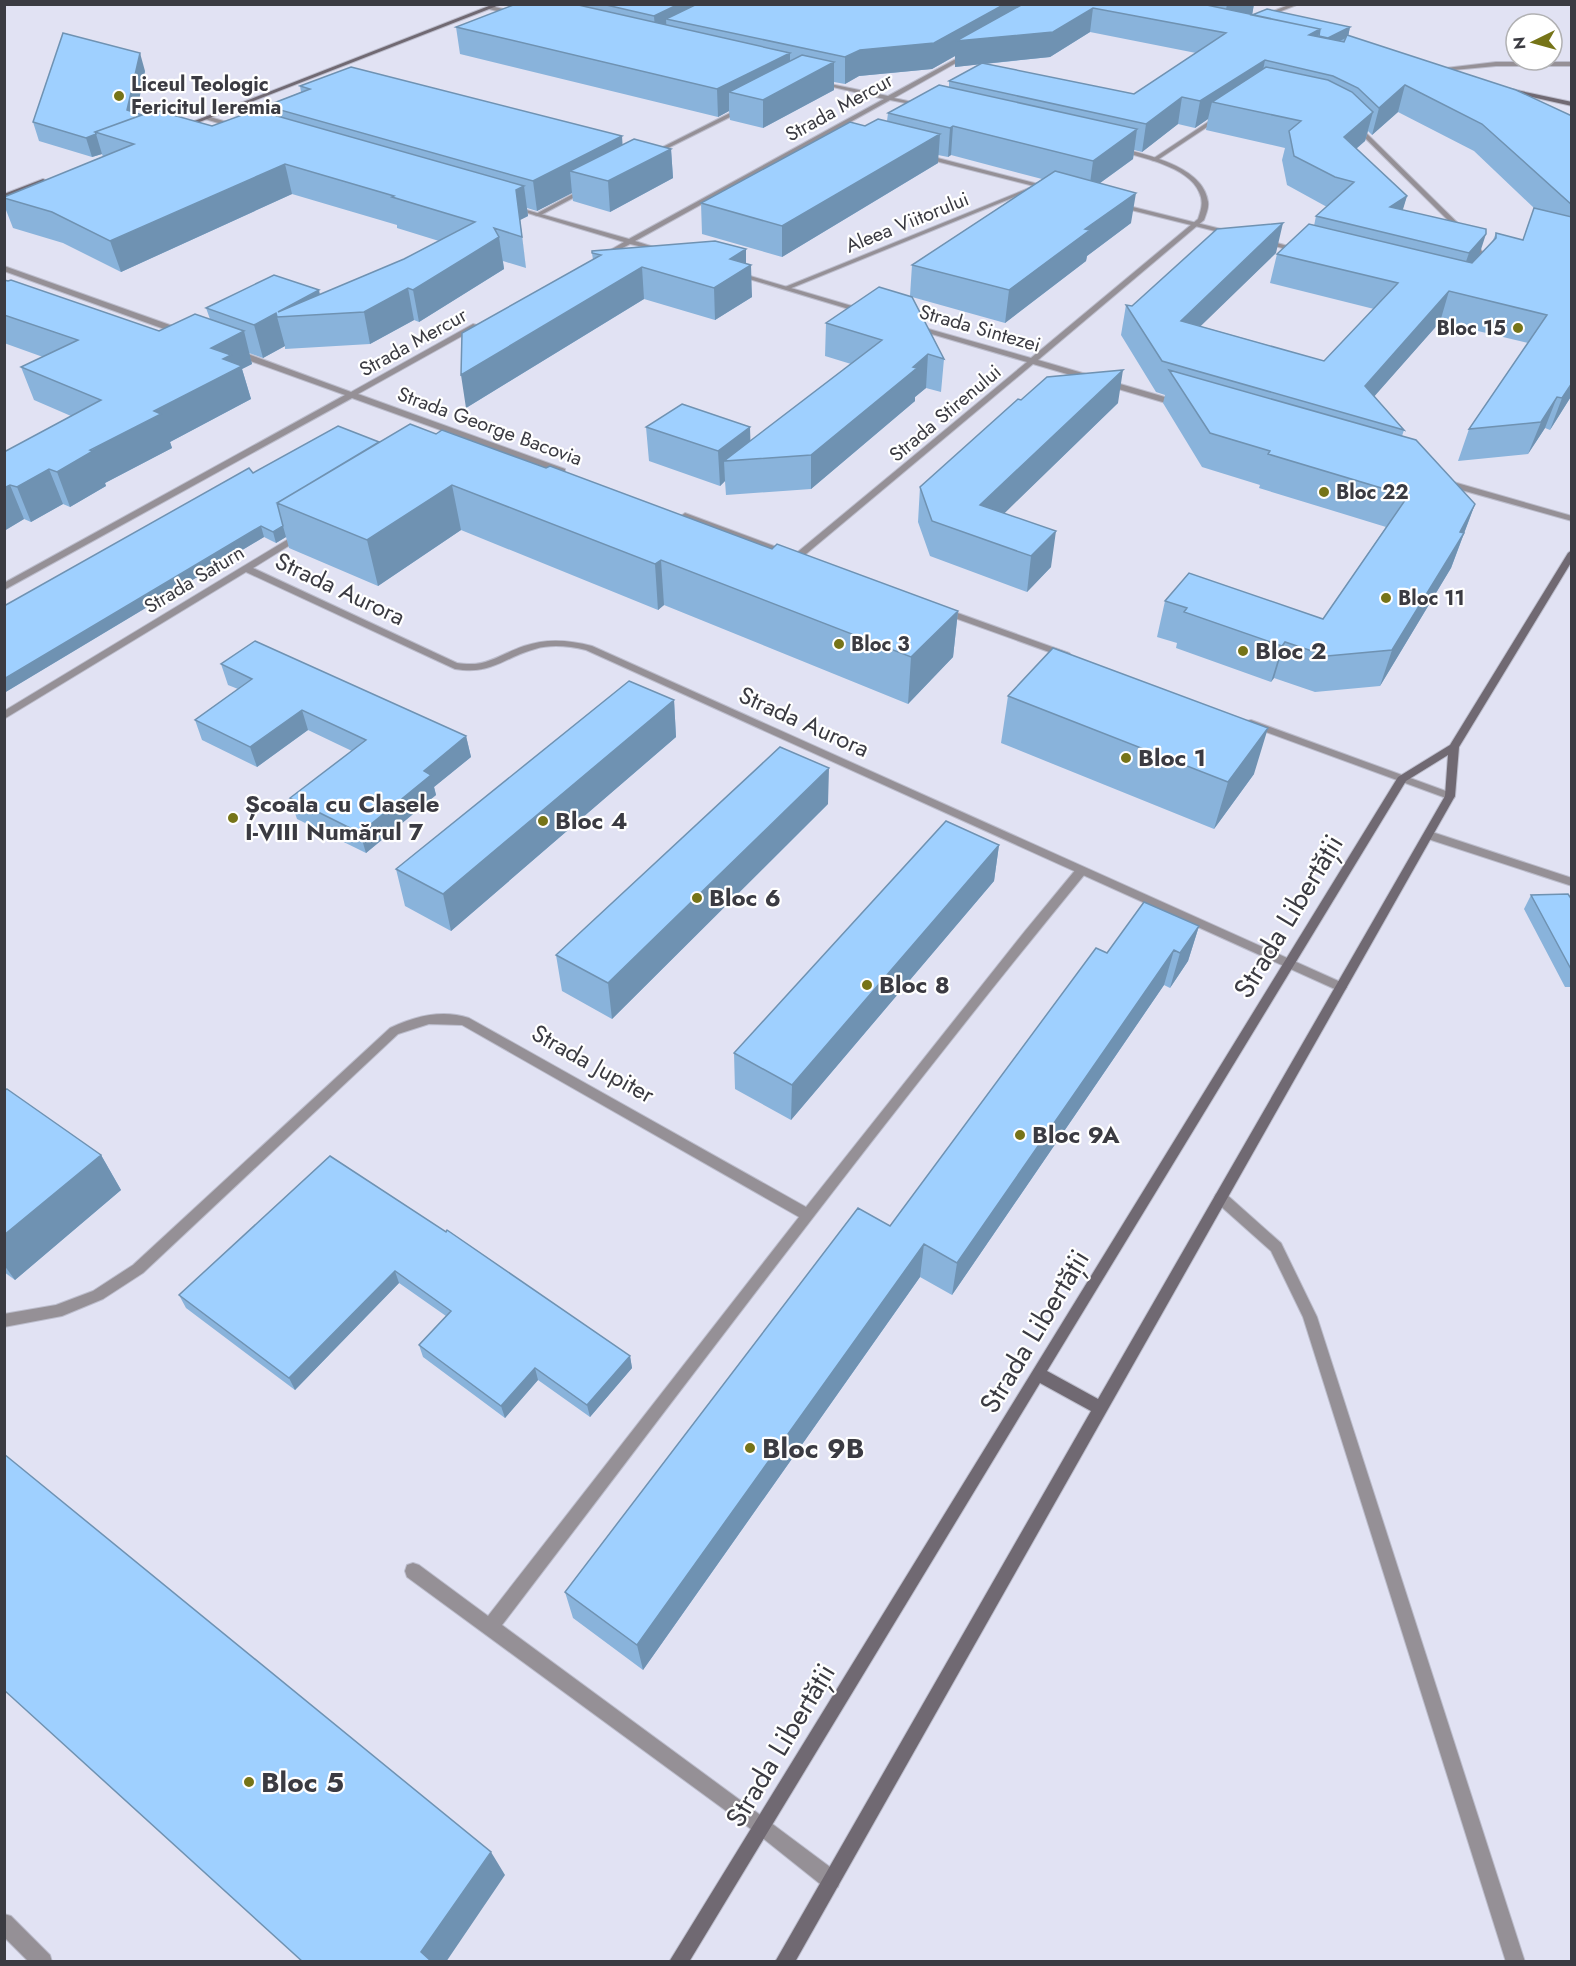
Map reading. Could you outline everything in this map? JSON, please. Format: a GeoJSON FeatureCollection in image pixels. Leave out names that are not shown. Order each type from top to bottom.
{"type":"FeatureCollection","features":[{"type":"Feature","properties":{"kind":"main road"},"geometry":{"type":"LineString","coordinates":[[176,130],[500,4]]}},
{"type":"Feature","properties":{"kind":"main road"},"geometry":{"type":"LineString","coordinates":[[1425,73],[1448,77]]}},
{"type":"Feature","properties":{"kind":"main road"},"geometry":{"type":"LineString","coordinates":[[1503,89],[1572,104]]}},
{"type":"Feature","properties":{"kind":"main road"},"geometry":{"type":"LineString","coordinates":[[4,196],[47,180]]}},
{"type":"Feature","properties":{"kind":"main road","name":"Strada Libertății"},"geometry":{"type":"LineString","coordinates":[[784,1962],[1429,835],[1450,796],[1454,747],[1572,553]]}},
{"type":"Feature","properties":{"kind":"main road","name":"Strada Libertății"},"geometry":{"type":"LineString","coordinates":[[678,1962],[1402,778],[1454,747]]}},
{"type":"Feature","properties":{"kind":"main road"},"geometry":{"type":"LineString","coordinates":[[1038,1374],[1100,1408]]}},
{"type":"Feature","properties":{"kind":"street"},"geometry":{"type":"LineString","coordinates":[[1254,20],[1297,4]]}},
{"type":"Feature","properties":{"kind":"street"},"geometry":{"type":"LineString","coordinates":[[491,8],[520,15]]}},
{"type":"Feature","properties":{"kind":"street","name":"Strada Mercur"},"geometry":{"type":"LineString","coordinates":[[598,259],[973,52]]}},
{"type":"Feature","properties":{"kind":"street"},"geometry":{"type":"LineString","coordinates":[[1425,73],[1439,68],[1482,64],[1572,64]]}},
{"type":"Feature","properties":{"kind":"street"},"geometry":{"type":"LineString","coordinates":[[812,81],[933,108]]}},
{"type":"Feature","properties":{"kind":"street"},"geometry":{"type":"LineString","coordinates":[[642,159],[753,103]]}},
{"type":"Feature","properties":{"kind":"street"},"geometry":{"type":"LineString","coordinates":[[1154,160],[1225,113]]}},
{"type":"Feature","properties":{"kind":"street"},"geometry":{"type":"LineString","coordinates":[[1348,117],[1471,239],[1481,259],[1478,272],[1472,278]]}},
{"type":"Feature","properties":{"kind":"street"},"geometry":{"type":"LineString","coordinates":[[207,118],[243,128]]}},
{"type":"Feature","properties":{"kind":"street"},"geometry":{"type":"LineString","coordinates":[[828,132],[839,135]]}},
{"type":"Feature","properties":{"kind":"street"},"geometry":{"type":"LineString","coordinates":[[1111,148],[1154,160],[1189,176],[1206,194],[1206,210],[1197,225]]}},
{"type":"Feature","properties":{"kind":"street"},"geometry":{"type":"LineString","coordinates":[[915,154],[1062,191]]}},
{"type":"Feature","properties":{"kind":"street","name":"Aleea Viitorului"},"geometry":{"type":"LineString","coordinates":[[787,288],[1040,185]]}},
{"type":"Feature","properties":{"kind":"street"},"geometry":{"type":"LineString","coordinates":[[537,215],[590,187]]}},
{"type":"Feature","properties":{"kind":"street"},"geometry":{"type":"LineString","coordinates":[[1107,202],[1236,235]]}},
{"type":"Feature","properties":{"kind":"street"},"geometry":{"type":"LineString","coordinates":[[505,205],[663,252]]}},
{"type":"Feature","properties":{"kind":"street","name":"Strada Stirenului"},"geometry":{"type":"LineString","coordinates":[[797,557],[1197,225]]}},
{"type":"Feature","properties":{"kind":"street"},"geometry":{"type":"LineString","coordinates":[[1259,240],[1306,252]]}},
{"type":"Feature","properties":{"kind":"street"},"geometry":{"type":"LineString","coordinates":[[4,268],[193,337]]}},
{"type":"Feature","properties":{"kind":"street"},"geometry":{"type":"LineString","coordinates":[[730,272],[877,315]]}},
{"type":"Feature","properties":{"kind":"street","name":"Strada Mercur"},"geometry":{"type":"LineString","coordinates":[[4,587],[485,321]]}},
{"type":"Feature","properties":{"kind":"street","name":"Strada Sintezei"},"geometry":{"type":"LineString","coordinates":[[910,325],[1189,407]]}},
{"type":"Feature","properties":{"kind":"street","name":"Strada George Bacovia"},"geometry":{"type":"LineString","coordinates":[[226,349],[574,475]]}},
{"type":"Feature","properties":{"kind":"street"},"geometry":{"type":"LineString","coordinates":[[453,441],[463,435]]}},
{"type":"Feature","properties":{"kind":"street"},"geometry":{"type":"LineString","coordinates":[[1437,480],[1572,519]]}},
{"type":"Feature","properties":{"kind":"street"},"geometry":{"type":"LineString","coordinates":[[679,514],[809,561]]}},
{"type":"Feature","properties":{"kind":"street","name":"Strada Saturn"},"geometry":{"type":"LineString","coordinates":[[4,716],[305,532]]}},
{"type":"Feature","properties":{"kind":"street","name":"Strada Aurora"},"geometry":{"type":"LineString","coordinates":[[246,568],[455,666],[470,670],[483,669],[524,649],[541,645],[572,643],[589,648],[1341,987]]}},
{"type":"Feature","properties":{"kind":"street"},"geometry":{"type":"LineString","coordinates":[[933,607],[1075,659]]}},
{"type":"Feature","properties":{"kind":"street"},"geometry":{"type":"LineString","coordinates":[[1238,718],[1450,796]]}},
{"type":"Feature","properties":{"kind":"street"},"geometry":{"type":"LineString","coordinates":[[1429,835],[1572,882]]}},
{"type":"Feature","properties":{"kind":"street"},"geometry":{"type":"LineString","coordinates":[[490,1627],[808,1215],[1029,933],[1081,871]]}},
{"type":"Feature","properties":{"kind":"street","name":"Strada Jupiter"},"geometry":{"type":"LineString","coordinates":[[4,1321],[57,1311],[98,1295],[138,1269],[394,1031],[410,1023],[428,1019],[446,1017],[465,1021],[808,1215]]}},
{"type":"Feature","properties":{"kind":"street"},"geometry":{"type":"LineString","coordinates":[[1221,1198],[1276,1247],[1310,1317],[1516,1962]]}},
{"type":"Feature","properties":{"kind":"street"},"geometry":{"type":"LineString","coordinates":[[413,1571],[761,1826],[831,1880]]}},
{"type":"Feature","properties":{"kind":"street"},"geometry":{"type":"LineString","coordinates":[[4,1923],[43,1962]]}},
{"type":"Feature","properties":{"kind":"building"},"geometry":{"type":"Polygon","coordinates":[[[516,4],[574,4],[790,53],[717,89],[456,27],[516,4]]]}},
{"type":"Feature","properties":{"kind":"building"},"geometry":{"type":"Polygon","coordinates":[[[602,4],[679,4],[654,16],[602,4]]]}},
{"type":"Feature","properties":{"kind":"building"},"geometry":{"type":"Polygon","coordinates":[[[697,4],[1005,4],[934,43],[860,50],[845,57],[666,19],[697,4]]]}},
{"type":"Feature","properties":{"kind":"building"},"geometry":{"type":"Polygon","coordinates":[[[1023,4],[1202,4],[1320,29],[1309,35],[1344,42],[1347,35],[1516,90],[1572,116],[1572,205],[1482,124],[1405,85],[1379,108],[1358,88],[1333,76],[1265,60],[1200,101],[1182,97],[1146,124],[949,81],[982,63],[1134,94],[1226,33],[1093,8],[1053,32],[956,41],[1023,4]]]}},
{"type":"Feature","properties":{"kind":"building"},"geometry":{"type":"Polygon","coordinates":[[[1267,9],[1350,27],[1328,38],[1319,36],[1320,29],[1252,15],[1267,9]]]}},
{"type":"Feature","properties":{"kind":"building"},"geometry":{"type":"Polygon","coordinates":[[[63,33],[140,53],[127,110],[142,115],[95,132],[96,134],[86,138],[33,122],[63,33]]]}},
{"type":"Feature","properties":{"kind":"building"},"geometry":{"type":"Polygon","coordinates":[[[802,55],[834,62],[763,100],[729,92],[802,55]]]}},
{"type":"Feature","properties":{"kind":"building"},"geometry":{"type":"Polygon","coordinates":[[[351,67],[622,136],[533,181],[266,106],[310,89],[300,86],[351,67]]]}},
{"type":"Feature","properties":{"kind":"building"},"geometry":{"type":"Polygon","coordinates":[[[1266,67],[1328,80],[1352,92],[1373,112],[1344,137],[1407,196],[1390,207],[1486,229],[1486,234],[1469,253],[1316,216],[1354,182],[1335,177],[1294,156],[1289,131],[1301,121],[1212,102],[1266,67]]]}},
{"type":"Feature","properties":{"kind":"building"},"geometry":{"type":"Polygon","coordinates":[[[939,85],[1137,129],[1093,161],[953,126],[950,128],[888,113],[939,85]]]}},
{"type":"Feature","properties":{"kind":"building"},"geometry":{"type":"Polygon","coordinates":[[[155,110],[212,126],[256,110],[524,186],[516,190],[522,237],[494,228],[499,237],[413,290],[408,288],[364,312],[277,317],[276,313],[254,325],[206,308],[274,275],[319,290],[278,312],[404,259],[475,222],[285,164],[110,241],[52,212],[4,198],[134,144],[95,132],[155,110]]]}},
{"type":"Feature","properties":{"kind":"building"},"geometry":{"type":"Polygon","coordinates":[[[878,119],[940,134],[782,226],[701,203],[850,122],[865,126],[878,119]]]}},
{"type":"Feature","properties":{"kind":"building"},"geometry":{"type":"Polygon","coordinates":[[[634,139],[671,149],[608,181],[570,171],[634,139]]]}},
{"type":"Feature","properties":{"kind":"building"},"geometry":{"type":"Polygon","coordinates":[[[1055,171],[1136,193],[1085,229],[1090,230],[1009,290],[912,265],[1055,171]]]}},
{"type":"Feature","properties":{"kind":"building"},"geometry":{"type":"Polygon","coordinates":[[[1534,208],[1572,217],[1572,383],[1562,398],[1557,397],[1541,422],[1469,429],[1547,315],[1449,291],[1365,386],[1404,430],[1162,361],[1126,305],[1132,306],[1217,229],[1283,223],[1181,321],[1324,361],[1398,283],[1277,254],[1309,224],[1472,263],[1496,238],[1496,233],[1523,240],[1534,208]]]}},
{"type":"Feature","properties":{"kind":"building"},"geometry":{"type":"Polygon","coordinates":[[[715,241],[746,249],[730,259],[751,265],[714,288],[642,267],[461,375],[462,333],[601,255],[592,253],[592,251],[715,241]]]}},
{"type":"Feature","properties":{"kind":"building"},"geometry":{"type":"Polygon","coordinates":[[[4,280],[11,280],[159,331],[195,314],[244,331],[211,348],[231,355],[223,359],[242,366],[154,411],[161,414],[90,450],[93,451],[57,472],[49,469],[17,487],[10,485],[4,488],[4,452],[101,400],[21,367],[78,340],[4,315],[4,280]]]}},
{"type":"Feature","properties":{"kind":"building"},"geometry":{"type":"Polygon","coordinates":[[[879,287],[912,297],[944,359],[928,354],[913,367],[917,368],[811,455],[724,461],[882,340],[826,323],[879,287]]]}},
{"type":"Feature","properties":{"kind":"building"},"geometry":{"type":"Polygon","coordinates":[[[1123,370],[980,505],[1056,531],[1031,556],[932,521],[920,487],[1018,399],[1021,400],[1047,377],[1123,370]]]}},
{"type":"Feature","properties":{"kind":"building"},"geometry":{"type":"Polygon","coordinates":[[[1169,370],[1416,440],[1475,504],[1460,532],[1464,533],[1392,650],[1327,656],[1285,642],[1282,646],[1184,612],[1187,608],[1165,601],[1189,573],[1323,619],[1408,496],[1268,454],[1270,451],[1210,433],[1169,370]]]}},
{"type":"Feature","properties":{"kind":"building"},"geometry":{"type":"Polygon","coordinates":[[[682,404],[750,427],[718,451],[646,427],[682,404]]]}},
{"type":"Feature","properties":{"kind":"building"},"geometry":{"type":"Polygon","coordinates":[[[410,424],[436,434],[442,430],[546,468],[550,466],[772,549],[777,544],[958,611],[911,657],[661,560],[655,564],[452,485],[367,540],[277,503],[410,424]]]}},
{"type":"Feature","properties":{"kind":"building"},"geometry":{"type":"Polygon","coordinates":[[[338,426],[379,442],[277,503],[283,526],[273,532],[261,526],[4,679],[4,606],[249,468],[253,473],[338,426]]]}},
{"type":"Feature","properties":{"kind":"building"},"geometry":{"type":"Polygon","coordinates":[[[255,641],[466,736],[424,771],[431,775],[360,833],[290,798],[366,740],[302,710],[250,747],[195,720],[252,679],[221,664],[255,641]]]}},
{"type":"Feature","properties":{"kind":"building"},"geometry":{"type":"Polygon","coordinates":[[[1053,648],[1268,728],[1228,782],[1008,696],[1053,648]]]}},
{"type":"Feature","properties":{"kind":"building"},"geometry":{"type":"Polygon","coordinates":[[[629,681],[674,700],[443,894],[396,869],[629,681]]]}},
{"type":"Feature","properties":{"kind":"building"},"geometry":{"type":"Polygon","coordinates":[[[780,747],[829,768],[608,983],[556,955],[780,747]]]}},
{"type":"Feature","properties":{"kind":"building"},"geometry":{"type":"Polygon","coordinates":[[[946,821],[999,845],[792,1085],[734,1053],[946,821]]]}},
{"type":"Feature","properties":{"kind":"building"},"geometry":{"type":"Polygon","coordinates":[[[1568,894],[1572,900],[1572,971],[1531,895],[1568,894]]]}},
{"type":"Feature","properties":{"kind":"building"},"geometry":{"type":"Polygon","coordinates":[[[1144,902],[1199,926],[1180,953],[1174,950],[957,1263],[924,1244],[637,1645],[565,1592],[858,1208],[890,1226],[1096,948],[1107,953],[1144,902]]]}},
{"type":"Feature","properties":{"kind":"building"},"geometry":{"type":"Polygon","coordinates":[[[7,1089],[101,1155],[4,1235],[4,1091],[7,1089]]]}},
{"type":"Feature","properties":{"kind":"building"},"geometry":{"type":"Polygon","coordinates":[[[330,1156],[446,1232],[447,1230],[630,1356],[587,1405],[535,1368],[501,1406],[419,1345],[451,1311],[395,1271],[289,1378],[179,1295],[330,1156]]]}},
{"type":"Feature","properties":{"kind":"building","name":"Bloc 5"},"geometry":{"type":"Polygon","coordinates":[[[4,1454],[491,1852],[421,1952],[432,1962],[303,1962],[4,1690],[4,1454]]]}},
{"type":"Feature","properties":{"kind":"place","name":"Liceul Teologic Fericitul Ieremia"},"geometry":{"type":"Point","coordinates":[119,96]}},
{"type":"Feature","properties":{"kind":"place","name":"Bloc 15"},"geometry":{"type":"Point","coordinates":[1518,328]}},
{"type":"Feature","properties":{"kind":"place","name":"Bloc 22"},"geometry":{"type":"Point","coordinates":[1324,492]}},
{"type":"Feature","properties":{"kind":"place","name":"Bloc 11"},"geometry":{"type":"Point","coordinates":[1386,598]}},
{"type":"Feature","properties":{"kind":"place","name":"Bloc 3"},"geometry":{"type":"Point","coordinates":[839,644]}},
{"type":"Feature","properties":{"kind":"place","name":"Bloc 2"},"geometry":{"type":"Point","coordinates":[1243,651]}},
{"type":"Feature","properties":{"kind":"place","name":"Bloc 1"},"geometry":{"type":"Point","coordinates":[1126,758]}},
{"type":"Feature","properties":{"kind":"place","name":"Școala cu Clasele I-VIII Numărul 7"},"geometry":{"type":"Point","coordinates":[233,818]}},
{"type":"Feature","properties":{"kind":"place","name":"Bloc 4"},"geometry":{"type":"Point","coordinates":[543,821]}},
{"type":"Feature","properties":{"kind":"place","name":"Bloc 6"},"geometry":{"type":"Point","coordinates":[697,898]}},
{"type":"Feature","properties":{"kind":"place","name":"Bloc 8"},"geometry":{"type":"Point","coordinates":[867,985]}},
{"type":"Feature","properties":{"kind":"place","name":"Bloc 9A"},"geometry":{"type":"Point","coordinates":[1020,1135]}},
{"type":"Feature","properties":{"kind":"place","name":"Bloc 9B"},"geometry":{"type":"Point","coordinates":[750,1448]}},
{"type":"Feature","properties":{"kind":"place","name":"Bloc 5"},"geometry":{"type":"Point","coordinates":[249,1782]}}]}
